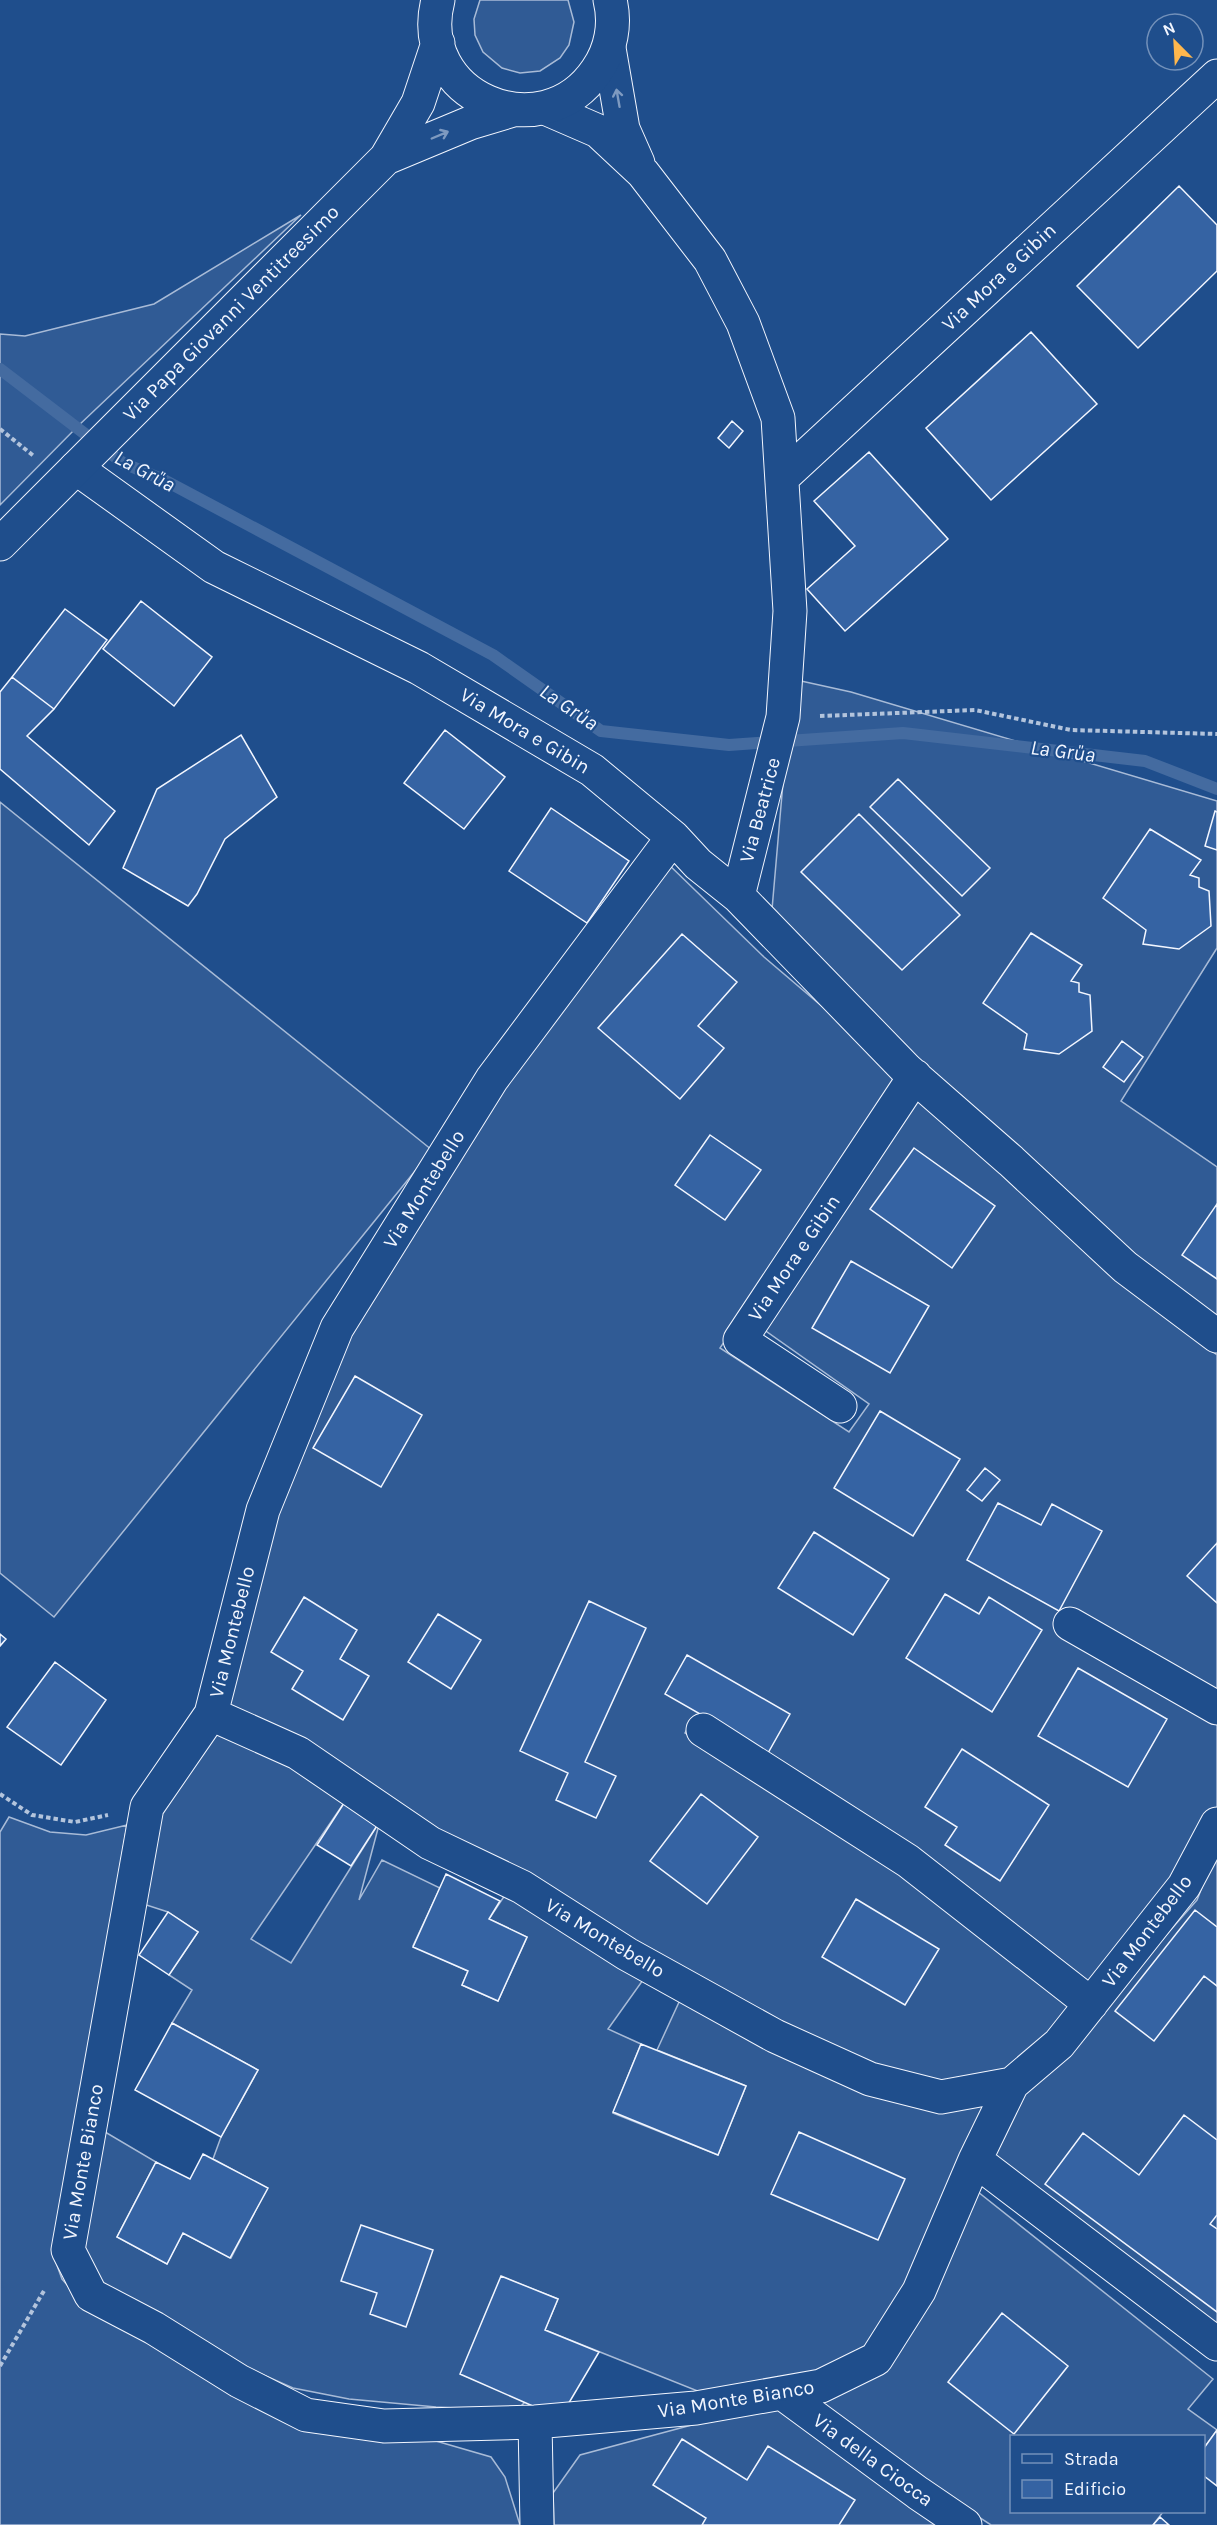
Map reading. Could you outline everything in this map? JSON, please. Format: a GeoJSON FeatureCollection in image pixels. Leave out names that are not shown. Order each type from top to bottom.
{"type":"FeatureCollection","features":[{"type":"Feature","properties":{"kind":"street"},"geometry":{"type":"LineString","coordinates":[[438,0],[435,20],[438,43],[449,70],[466,88],[490,104],[529,109],[598,131],[643,173],[710,260],[743,323],[778,418],[790,611],[780,731]]}},
{"type":"Feature","properties":{"kind":"street"},"geometry":{"type":"LineString","coordinates":[[612,3],[609,48],[623,129],[643,173]]}},
{"type":"Feature","properties":{"kind":"street","name":"Via Papa Giovanni Ventitreesimo"},"geometry":{"type":"LineString","coordinates":[[0,544],[386,158],[418,102],[438,43]]}},
{"type":"Feature","properties":{"kind":"street","name":"Via Papa Giovanni Ventitreesimo"},"geometry":{"type":"LineString","coordinates":[[386,158],[470,123],[565,100],[585,86],[603,62],[609,48]]}},
{"type":"Feature","properties":{"kind":"street","name":"Via Mora e Gibin"},"geometry":{"type":"LineString","coordinates":[[782,478],[1217,76]]}},
{"type":"Feature","properties":{"kind":"street","name":"Via Mora e Gibin"},"geometry":{"type":"LineString","coordinates":[[70,474],[214,567],[419,668],[592,770],[673,837],[698,864],[738,896],[915,1076],[1125,1267],[1217,1336]]}},
{"type":"Feature","properties":{"kind":"street","name":"Via Beatrice"},"geometry":{"type":"LineString","coordinates":[[738,896],[780,731]]}},
{"type":"Feature","properties":{"kind":"street","name":"Via Montebello"},"geometry":{"type":"LineString","coordinates":[[673,837],[492,1079],[337,1328],[263,1510],[211,1714],[298,1753],[430,1843],[522,1887],[627,1954],[775,2036],[870,2079],[941,2097],[1012,2084],[1059,2044],[1184,1886],[1217,1824]]}},
{"type":"Feature","properties":{"kind":"street","name":"Via Mora e Gibin"},"geometry":{"type":"LineString","coordinates":[[840,1406],[740,1340],[915,1076]]}},
{"type":"Feature","properties":{"kind":"street"},"geometry":{"type":"LineString","coordinates":[[1070,1624],[1217,1708]]}},
{"type":"Feature","properties":{"kind":"street","name":"Via Monte Bianco"},"geometry":{"type":"LineString","coordinates":[[211,1714],[147,1807],[68,2250],[91,2295],[154,2328],[239,2381],[306,2415],[384,2426],[535,2422],[696,2408],[821,2386],[876,2359],[919,2291],[975,2160],[1012,2084]]}},
{"type":"Feature","properties":{"kind":"street","name":"Via Montebello"},"geometry":{"type":"LineString","coordinates":[[703,1731],[908,1861],[1091,2004]]}},
{"type":"Feature","properties":{"kind":"street"},"geometry":{"type":"LineString","coordinates":[[975,2160],[1217,2344]]}},
{"type":"Feature","properties":{"kind":"street","name":"Via della Ciocca"},"geometry":{"type":"LineString","coordinates":[[782,2393],[965,2525]]}},
{"type":"Feature","properties":{"kind":"street"},"geometry":{"type":"LineString","coordinates":[[535,2422],[537,2525]]}},
{"type":"Feature","properties":{"kind":"path"},"geometry":{"type":"LineString","coordinates":[[0,429],[70,474]]}},
{"type":"Feature","properties":{"kind":"path"},"geometry":{"type":"LineString","coordinates":[[780,731],[975,710],[1071,730],[1217,734]]}},
{"type":"Feature","properties":{"kind":"path"},"geometry":{"type":"LineString","coordinates":[[0,1794],[32,1815],[75,1822],[147,1807]]}},
{"type":"Feature","properties":{"kind":"path"},"geometry":{"type":"LineString","coordinates":[[0,2366],[68,2250]]}},
{"type":"Feature","properties":{"kind":"shaded area"},"geometry":{"type":"Polygon","coordinates":[[[480,0],[568,0],[574,22],[569,45],[560,58],[540,71],[520,73],[502,68],[483,52],[475,35],[474,19],[480,0]]]}},
{"type":"Feature","properties":{"kind":"shaded area"},"geometry":{"type":"Polygon","coordinates":[[[301,215],[78,426],[0,505],[0,334],[25,336],[154,304],[301,215]]]}},
{"type":"Feature","properties":{"kind":"shaded area"},"geometry":{"type":"Polygon","coordinates":[[[792,679],[851,692],[1217,801],[1217,948],[1121,1101],[1217,1167],[1217,1320],[1131,1259],[769,944],[792,679]]]}},
{"type":"Feature","properties":{"kind":"shaded area"},"geometry":{"type":"Polygon","coordinates":[[[0,802],[432,1150],[54,1617],[0,1573],[0,802]]]}},
{"type":"Feature","properties":{"kind":"shaded area"},"geometry":{"type":"Polygon","coordinates":[[[663,859],[764,957],[904,1076],[720,1348],[849,1432],[869,1404],[763,1329],[917,1098],[1114,1274],[1217,1355],[1217,1699],[1072,1619],[1066,1628],[1217,1715],[1217,1814],[1210,1827],[1182,1906],[1133,1954],[1090,2002],[948,1884],[820,1793],[692,1720],[685,1733],[838,1822],[1082,2011],[1063,2039],[1007,2077],[971,2092],[861,2065],[794,2033],[693,1979],[577,1909],[418,1820],[223,1703],[264,1523],[343,1337],[484,1107],[663,859]]]}},
{"type":"Feature","properties":{"kind":"shaded area"},"geometry":{"type":"Polygon","coordinates":[[[219,1716],[346,1800],[251,1939],[291,1963],[380,1821],[359,1900],[382,1860],[440,1888],[413,1946],[468,1971],[462,1985],[498,2001],[527,1937],[489,1919],[507,1892],[648,1973],[608,2029],[641,2044],[613,2113],[718,2155],[746,2086],[657,2050],[680,2000],[867,2086],[1008,2093],[870,2353],[814,2378],[700,2392],[545,2330],[558,2299],[502,2277],[461,2374],[526,2401],[516,2411],[436,2407],[349,2399],[293,2388],[227,2359],[113,2297],[74,2249],[95,2126],[156,2162],[117,2237],[167,2264],[183,2233],[231,2258],[267,2188],[213,2159],[221,2137],[258,2070],[172,2023],[192,1990],[169,1975],[198,1932],[168,1912],[134,1901],[145,1842],[219,1716]]]}},
{"type":"Feature","properties":{"kind":"shaded area"},"geometry":{"type":"Polygon","coordinates":[[[9,1817],[50,1832],[86,1835],[127,1825],[54,2257],[62,2279],[82,2302],[392,2436],[436,2441],[491,2457],[505,2477],[520,2525],[0,2525],[0,1832],[9,1817]]]}},
{"type":"Feature","properties":{"kind":"shaded area"},"geometry":{"type":"Polygon","coordinates":[[[1217,1849],[1217,2335],[975,2169],[1029,2083],[1098,2012],[1197,1900],[1217,1849]]]}},
{"type":"Feature","properties":{"kind":"shaded area"},"geometry":{"type":"Polygon","coordinates":[[[968,2184],[1213,2379],[1188,2409],[1217,2430],[1205,2447],[1205,2435],[1010,2435],[1010,2513],[1162,2513],[1153,2525],[991,2525],[790,2395],[877,2362],[968,2184]]]}},
{"type":"Feature","properties":{"kind":"shaded area"},"geometry":{"type":"Polygon","coordinates":[[[782,2393],[970,2525],[554,2525],[553,2493],[580,2455],[714,2419],[782,2393]]]}},
{"type":"Feature","properties":{"kind":"building"},"geometry":{"type":"Polygon","coordinates":[[[1179,186],[1217,225],[1217,271],[1138,348],[1077,286],[1179,186]]]}},
{"type":"Feature","properties":{"kind":"building"},"geometry":{"type":"Polygon","coordinates":[[[1031,332],[1097,404],[991,500],[926,428],[1031,332]]]}},
{"type":"Feature","properties":{"kind":"building"},"geometry":{"type":"Polygon","coordinates":[[[732,421],[743,431],[729,448],[718,438],[732,421]]]}},
{"type":"Feature","properties":{"kind":"building"},"geometry":{"type":"Polygon","coordinates":[[[869,452],[948,539],[845,631],[807,589],[855,546],[814,501],[869,452]]]}},
{"type":"Feature","properties":{"kind":"building"},"geometry":{"type":"Polygon","coordinates":[[[141,601],[212,657],[174,706],[103,649],[141,601]]]}},
{"type":"Feature","properties":{"kind":"building"},"geometry":{"type":"Polygon","coordinates":[[[65,609],[107,640],[54,709],[12,677],[65,609]]]}},
{"type":"Feature","properties":{"kind":"building"},"geometry":{"type":"Polygon","coordinates":[[[12,677],[54,709],[27,736],[115,811],[89,845],[0,769],[0,692],[12,677]]]}},
{"type":"Feature","properties":{"kind":"building"},"geometry":{"type":"Polygon","coordinates":[[[445,730],[505,777],[464,829],[404,783],[445,730]]]}},
{"type":"Feature","properties":{"kind":"building"},"geometry":{"type":"Polygon","coordinates":[[[241,735],[277,797],[225,839],[197,894],[188,906],[123,868],[157,789],[241,735]]]}},
{"type":"Feature","properties":{"kind":"building"},"geometry":{"type":"Polygon","coordinates":[[[898,779],[990,868],[962,896],[870,807],[898,779]]]}},
{"type":"Feature","properties":{"kind":"building"},"geometry":{"type":"Polygon","coordinates":[[[551,808],[629,861],[587,923],[509,871],[551,808]]]}},
{"type":"Feature","properties":{"kind":"building"},"geometry":{"type":"Polygon","coordinates":[[[1215,811],[1217,812],[1217,850],[1205,846],[1215,811]]]}},
{"type":"Feature","properties":{"kind":"building"},"geometry":{"type":"Polygon","coordinates":[[[859,814],[960,915],[902,970],[801,872],[859,814]]]}},
{"type":"Feature","properties":{"kind":"building"},"geometry":{"type":"Polygon","coordinates":[[[1150,829],[1201,860],[1190,875],[1199,878],[1199,887],[1209,891],[1211,926],[1179,949],[1143,944],[1146,930],[1103,898],[1150,829]]]}},
{"type":"Feature","properties":{"kind":"building"},"geometry":{"type":"Polygon","coordinates":[[[1031,933],[1082,965],[1071,981],[1079,983],[1079,992],[1090,995],[1092,1031],[1059,1054],[1024,1049],[1027,1034],[983,1003],[1031,933]]]}},
{"type":"Feature","properties":{"kind":"building"},"geometry":{"type":"Polygon","coordinates":[[[682,934],[737,982],[698,1026],[724,1048],[680,1099],[598,1028],[682,934]]]}},
{"type":"Feature","properties":{"kind":"building"},"geometry":{"type":"Polygon","coordinates":[[[1122,1041],[1143,1057],[1124,1082],[1103,1067],[1122,1041]]]}},
{"type":"Feature","properties":{"kind":"building"},"geometry":{"type":"Polygon","coordinates":[[[710,1135],[761,1170],[725,1220],[675,1185],[710,1135]]]}},
{"type":"Feature","properties":{"kind":"building"},"geometry":{"type":"Polygon","coordinates":[[[914,1148],[995,1206],[952,1268],[870,1209],[914,1148]]]}},
{"type":"Feature","properties":{"kind":"building"},"geometry":{"type":"Polygon","coordinates":[[[1217,1204],[1217,1279],[1182,1255],[1217,1204]]]}},
{"type":"Feature","properties":{"kind":"building"},"geometry":{"type":"Polygon","coordinates":[[[851,1261],[929,1306],[890,1373],[812,1328],[851,1261]]]}},
{"type":"Feature","properties":{"kind":"building"},"geometry":{"type":"Polygon","coordinates":[[[355,1376],[422,1415],[381,1487],[313,1448],[355,1376]]]}},
{"type":"Feature","properties":{"kind":"building"},"geometry":{"type":"Polygon","coordinates":[[[880,1411],[960,1459],[913,1536],[834,1488],[880,1411]]]}},
{"type":"Feature","properties":{"kind":"building"},"geometry":{"type":"Polygon","coordinates":[[[985,1468],[1000,1480],[982,1501],[967,1490],[985,1468]]]}},
{"type":"Feature","properties":{"kind":"building"},"geometry":{"type":"Polygon","coordinates":[[[998,1503],[1041,1525],[1052,1504],[1102,1531],[1059,1611],[967,1560],[998,1503]]]}},
{"type":"Feature","properties":{"kind":"building"},"geometry":{"type":"Polygon","coordinates":[[[814,1532],[889,1579],[853,1635],[778,1588],[814,1532]]]}},
{"type":"Feature","properties":{"kind":"building"},"geometry":{"type":"Polygon","coordinates":[[[1217,1543],[1217,1603],[1187,1576],[1217,1543]]]}},
{"type":"Feature","properties":{"kind":"building"},"geometry":{"type":"Polygon","coordinates":[[[945,1594],[979,1614],[989,1597],[1042,1630],[992,1712],[906,1658],[945,1594]]]}},
{"type":"Feature","properties":{"kind":"building"},"geometry":{"type":"Polygon","coordinates":[[[304,1597],[357,1630],[340,1659],[369,1676],[343,1720],[292,1689],[303,1671],[271,1652],[304,1597]]]}},
{"type":"Feature","properties":{"kind":"building"},"geometry":{"type":"Polygon","coordinates":[[[589,1601],[646,1628],[585,1762],[616,1776],[596,1818],[556,1800],[568,1773],[520,1751],[589,1601]]]}},
{"type":"Feature","properties":{"kind":"building"},"geometry":{"type":"Polygon","coordinates":[[[438,1614],[481,1640],[451,1689],[408,1662],[438,1614]]]}},
{"type":"Feature","properties":{"kind":"building"},"geometry":{"type":"Polygon","coordinates":[[[0,1634],[6,1639],[0,1646],[0,1634]]]}},
{"type":"Feature","properties":{"kind":"building"},"geometry":{"type":"Polygon","coordinates":[[[687,1655],[790,1714],[768,1753],[665,1694],[687,1655]]]}},
{"type":"Feature","properties":{"kind":"building"},"geometry":{"type":"Polygon","coordinates":[[[55,1662],[106,1700],[61,1765],[7,1727],[55,1662]]]}},
{"type":"Feature","properties":{"kind":"building"},"geometry":{"type":"Polygon","coordinates":[[[1078,1668],[1167,1719],[1128,1787],[1038,1736],[1078,1668]]]}},
{"type":"Feature","properties":{"kind":"building"},"geometry":{"type":"Polygon","coordinates":[[[962,1749],[1049,1805],[1000,1881],[945,1845],[957,1827],[925,1807],[962,1749]]]}},
{"type":"Feature","properties":{"kind":"building"},"geometry":{"type":"Polygon","coordinates":[[[701,1794],[758,1837],[707,1904],[650,1861],[701,1794]]]}},
{"type":"Feature","properties":{"kind":"building"},"geometry":{"type":"Polygon","coordinates":[[[346,1800],[380,1821],[351,1866],[317,1845],[346,1800]]]}},
{"type":"Feature","properties":{"kind":"building"},"geometry":{"type":"Polygon","coordinates":[[[446,1874],[500,1901],[489,1919],[527,1937],[498,2001],[462,1985],[468,1971],[413,1947],[446,1874]]]}},
{"type":"Feature","properties":{"kind":"building"},"geometry":{"type":"Polygon","coordinates":[[[856,1899],[939,1949],[905,2005],[822,1957],[856,1899]]]}},
{"type":"Feature","properties":{"kind":"building"},"geometry":{"type":"Polygon","coordinates":[[[1195,1910],[1217,1927],[1217,1986],[1204,1976],[1154,2041],[1115,2011],[1195,1910]]]}},
{"type":"Feature","properties":{"kind":"building"},"geometry":{"type":"Polygon","coordinates":[[[168,1912],[198,1932],[169,1975],[139,1955],[168,1912]]]}},
{"type":"Feature","properties":{"kind":"building"},"geometry":{"type":"Polygon","coordinates":[[[172,2023],[258,2070],[221,2137],[135,2090],[172,2023]]]}},
{"type":"Feature","properties":{"kind":"building"},"geometry":{"type":"Polygon","coordinates":[[[641,2044],[746,2086],[718,2155],[613,2112],[641,2044]]]}},
{"type":"Feature","properties":{"kind":"building"},"geometry":{"type":"Polygon","coordinates":[[[1184,2115],[1217,2140],[1217,2215],[1210,2224],[1217,2229],[1217,2312],[1045,2184],[1083,2133],[1139,2175],[1184,2115]]]}},
{"type":"Feature","properties":{"kind":"building"},"geometry":{"type":"Polygon","coordinates":[[[799,2132],[905,2179],[878,2240],[771,2194],[799,2132]]]}},
{"type":"Feature","properties":{"kind":"building"},"geometry":{"type":"Polygon","coordinates":[[[203,2154],[268,2188],[230,2258],[183,2233],[167,2264],[117,2237],[156,2162],[190,2179],[203,2154]]]}},
{"type":"Feature","properties":{"kind":"building"},"geometry":{"type":"Polygon","coordinates":[[[361,2225],[433,2250],[406,2327],[370,2314],[377,2293],[341,2281],[361,2225]]]}},
{"type":"Feature","properties":{"kind":"building"},"geometry":{"type":"Polygon","coordinates":[[[501,2276],[558,2299],[545,2330],[599,2352],[560,2418],[460,2374],[501,2276]]]}},
{"type":"Feature","properties":{"kind":"building"},"geometry":{"type":"Polygon","coordinates":[[[1002,2313],[1068,2366],[1014,2434],[948,2382],[1002,2313]]]}},
{"type":"Feature","properties":{"kind":"building"},"geometry":{"type":"Polygon","coordinates":[[[1217,2430],[1217,2486],[1205,2477],[1205,2447],[1217,2430]]]}},
{"type":"Feature","properties":{"kind":"building"},"geometry":{"type":"Polygon","coordinates":[[[682,2439],[747,2480],[768,2446],[855,2500],[839,2525],[702,2525],[706,2518],[653,2485],[682,2439]]]}},
{"type":"Feature","properties":{"kind":"building"},"geometry":{"type":"Polygon","coordinates":[[[1160,2517],[1169,2525],[1153,2525],[1160,2517]]]}},
{"type":"Feature","properties":{"kind":"waterway","name":"La Grűa"},"geometry":{"type":"LineString","coordinates":[[0,369],[123,463],[164,480],[493,655],[601,731],[729,745],[903,733],[1145,761],[1217,789]]}}]}
